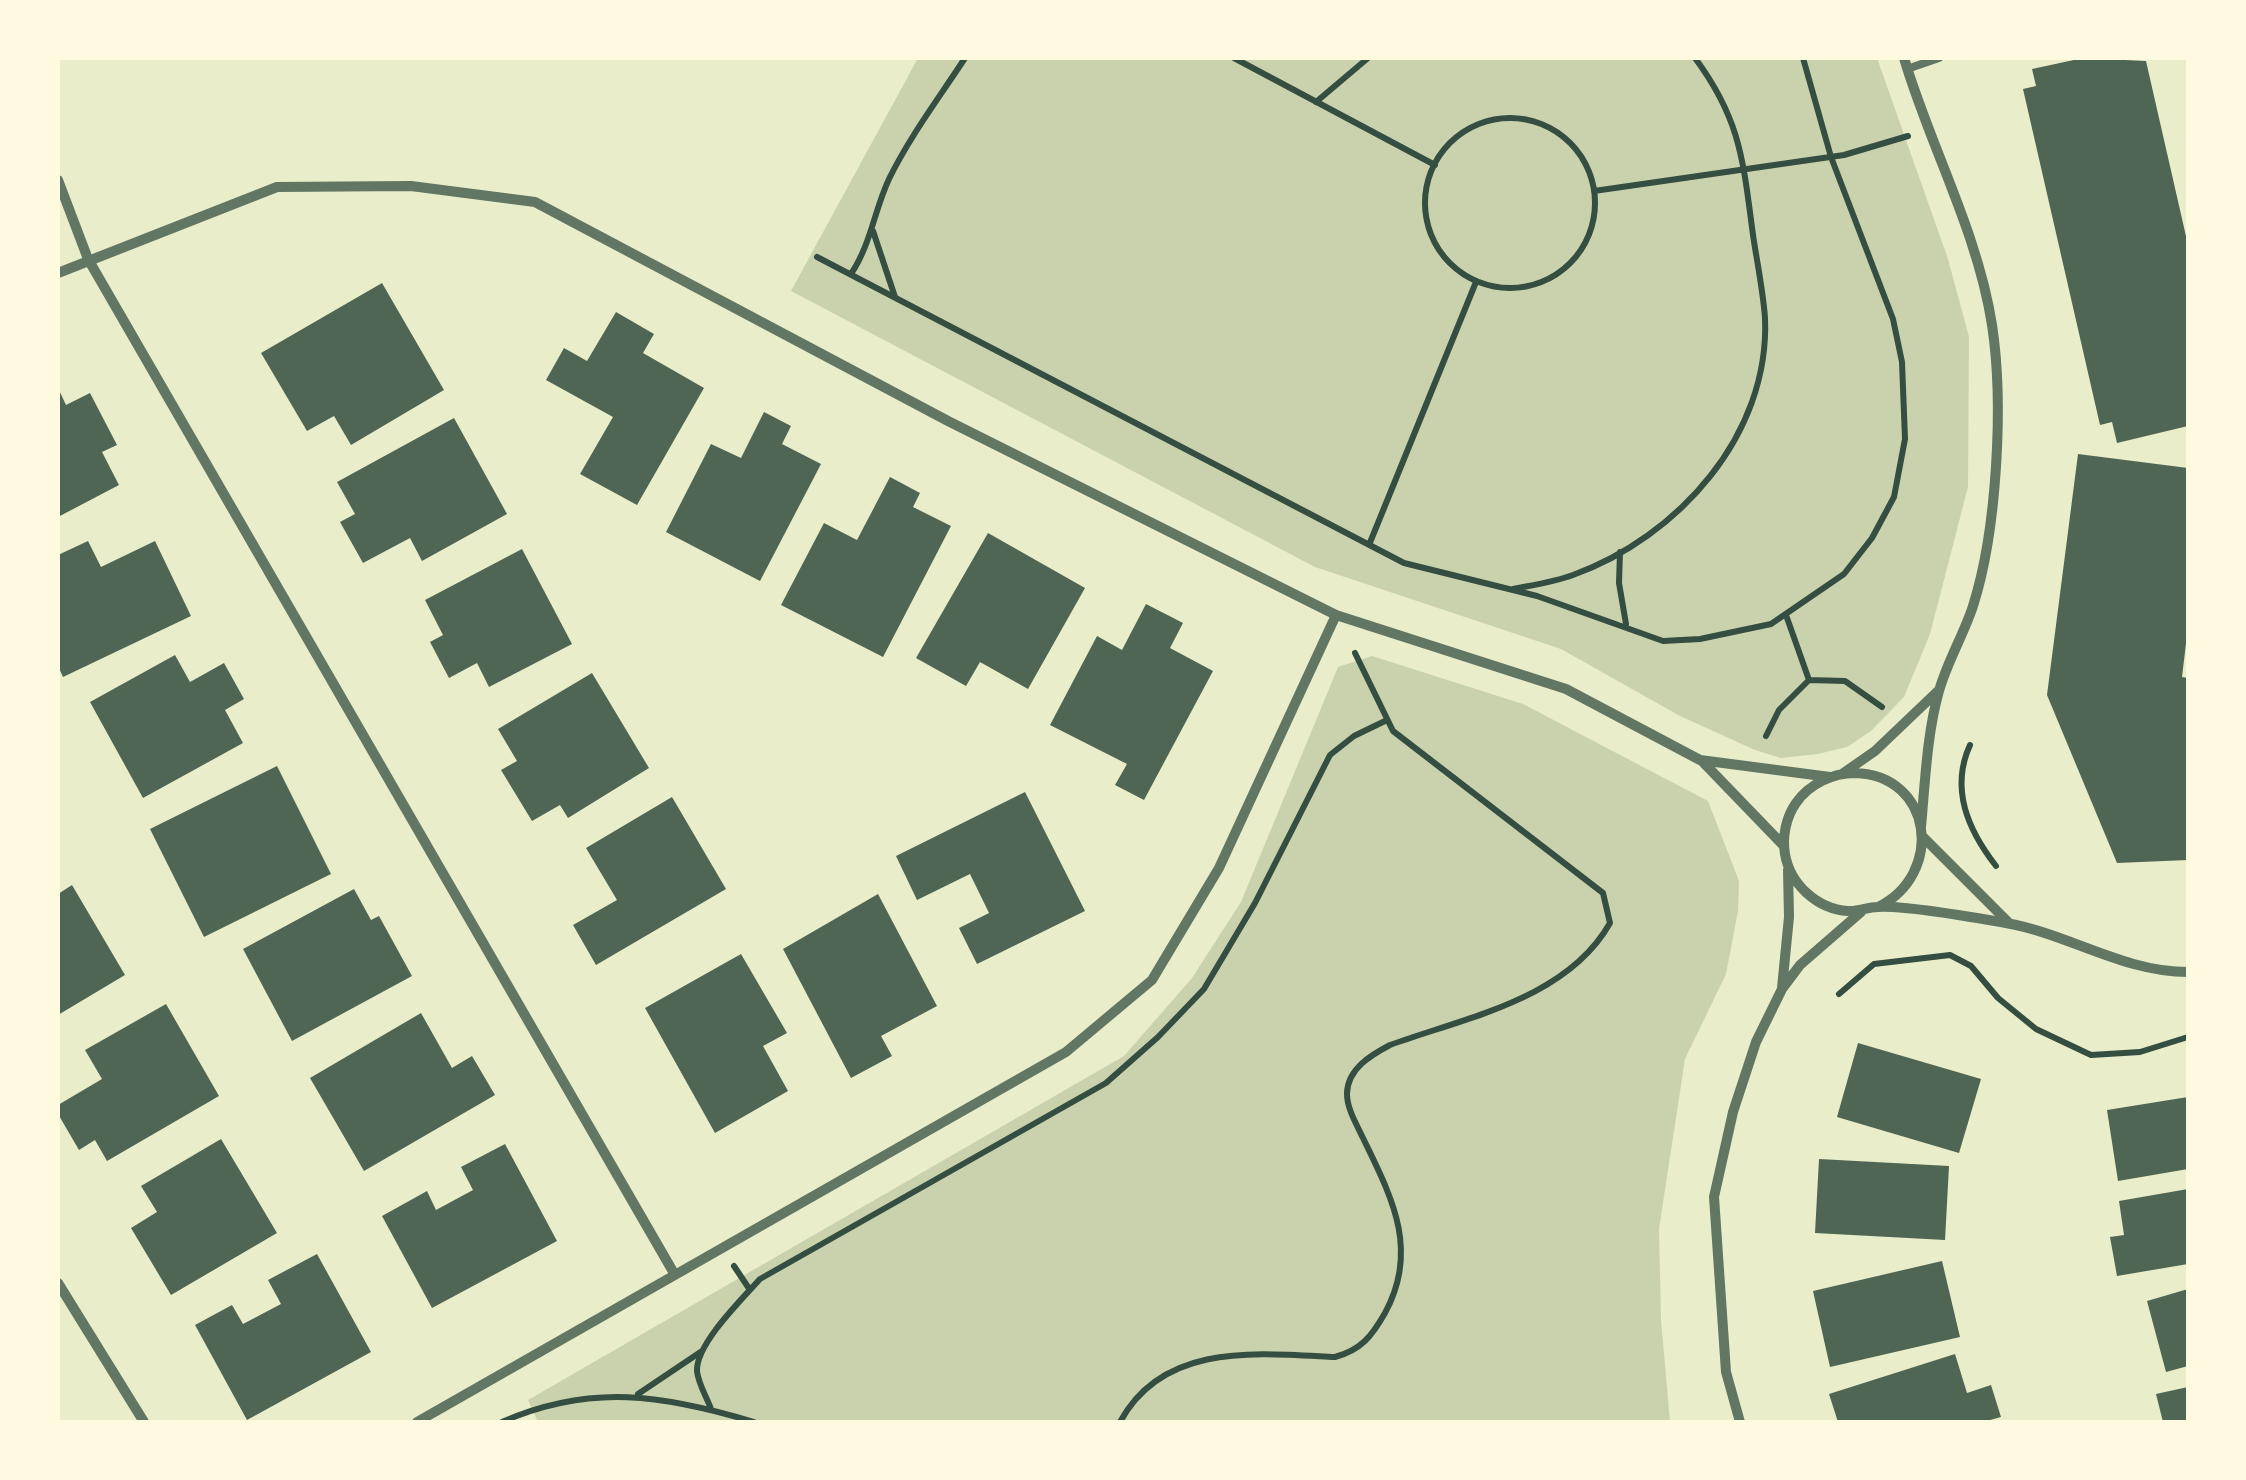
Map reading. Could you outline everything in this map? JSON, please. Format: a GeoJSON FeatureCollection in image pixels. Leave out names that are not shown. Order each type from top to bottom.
{"type":"FeatureCollection","features":[{"type":"Feature","properties":{"kind":"street"},"geometry":{"type":"LineString","coordinates":[[1878,907],[1912,880],[1922,832],[1939,690],[1974,602],[1990,512],[1999,393],[1992,323],[1975,256],[1926,131],[1906,63]]}},
{"type":"Feature","properties":{"kind":"street"},"geometry":{"type":"LineString","coordinates":[[58,180],[88,260],[675,1275]]}},
{"type":"Feature","properties":{"kind":"street"},"geometry":{"type":"LineString","coordinates":[[58,273],[277,188],[412,186],[536,202],[948,421],[1336,615],[1566,689],[1700,760],[1784,846]]}},
{"type":"Feature","properties":{"kind":"street"},"geometry":{"type":"LineString","coordinates":[[417,1422],[1066,1052],[1152,980],[1218,868],[1336,615]]}},
{"type":"Feature","properties":{"kind":"street"},"geometry":{"type":"LineString","coordinates":[[1782,989],[1789,917],[1784,846],[1795,804],[1875,751],[1939,690]]}},
{"type":"Feature","properties":{"kind":"street"},"geometry":{"type":"LineString","coordinates":[[1700,760],[1836,776],[1872,776],[1898,789],[1922,832],[2009,923]]}},
{"type":"Feature","properties":{"kind":"street"},"geometry":{"type":"LineString","coordinates":[[1788,866],[1818,902],[1847,911],[1878,907],[2009,923],[2153,972],[2188,972]]}},
{"type":"Feature","properties":{"kind":"street"},"geometry":{"type":"LineString","coordinates":[[1740,1422],[1726,1372],[1714,1197],[1732,1112],[1756,1042],[1782,989],[1800,965],[1862,911]]}},
{"type":"Feature","properties":{"kind":"street"},"geometry":{"type":"LineString","coordinates":[[58,1284],[144,1422]]}},
{"type":"Feature","properties":{"kind":"lane"},"geometry":{"type":"LineString","coordinates":[[1906,63],[1939,58]]}},
{"type":"Feature","properties":{"kind":"path"},"geometry":{"type":"LineString","coordinates":[[850,274],[867,250],[882,194],[904,149],[965,58]]}},
{"type":"Feature","properties":{"kind":"path"},"geometry":{"type":"LineString","coordinates":[[1234,58],[1435,165]]}},
{"type":"Feature","properties":{"kind":"path"},"geometry":{"type":"LineString","coordinates":[[1316,102],[1368,58]]}},
{"type":"Feature","properties":{"kind":"path"},"geometry":{"type":"LineString","coordinates":[[1512,590],[1573,575],[1670,520],[1741,431],[1760,369],[1765,319],[1739,135],[1718,88],[1695,58]]}},
{"type":"Feature","properties":{"kind":"path"},"geometry":{"type":"LineString","coordinates":[[817,257],[1404,563],[1512,590],[1626,625],[1664,641],[1700,639],[1770,624],[1844,574],[1872,538],[1894,496],[1905,439],[1902,362],[1893,319],[1831,157],[1803,58]]}},
{"type":"Feature","properties":{"kind":"path"},"geometry":{"type":"LineString","coordinates":[[1513,118],[1554,130],[1584,159],[1594,191],[1593,226],[1568,267],[1524,288],[1476,282],[1450,263],[1431,238],[1425,194],[1435,165],[1455,139],[1472,127],[1513,118]]}},
{"type":"Feature","properties":{"kind":"path"},"geometry":{"type":"LineString","coordinates":[[1594,191],[1831,157],[1926,131]]}},
{"type":"Feature","properties":{"kind":"path"},"geometry":{"type":"LineString","coordinates":[[872,229],[895,298]]}},
{"type":"Feature","properties":{"kind":"path"},"geometry":{"type":"LineString","coordinates":[[1369,545],[1476,282]]}},
{"type":"Feature","properties":{"kind":"path"},"geometry":{"type":"LineString","coordinates":[[1620,551],[1618,583],[1626,625]]}},
{"type":"Feature","properties":{"kind":"path"},"geometry":{"type":"LineString","coordinates":[[1786,615],[1808,680]]}},
{"type":"Feature","properties":{"kind":"path"},"geometry":{"type":"LineString","coordinates":[[1120,1422],[1144,1390],[1174,1368],[1200,1360],[1253,1354],[1335,1357],[1362,1346],[1390,1303],[1403,1246],[1388,1186],[1349,1106],[1350,1080],[1371,1055],[1390,1044],[1551,984],[1600,941],[1610,924],[1604,893],[1393,730],[1355,653]]}},
{"type":"Feature","properties":{"kind":"path"},"geometry":{"type":"LineString","coordinates":[[1766,736],[1779,710],[1808,680],[1845,680],[1882,707]]}},
{"type":"Feature","properties":{"kind":"path"},"geometry":{"type":"LineString","coordinates":[[1970,745],[1962,762],[1960,791],[1978,842],[1996,866]]}},
{"type":"Feature","properties":{"kind":"path"},"geometry":{"type":"LineString","coordinates":[[1839,994],[1874,964],[1950,955],[1971,966],[1998,998],[2036,1030],[2091,1055],[2140,1052],[2188,1037]]}},
{"type":"Feature","properties":{"kind":"path"},"geometry":{"type":"LineString","coordinates":[[635,1396],[704,1351]]}},
{"type":"Feature","properties":{"kind":"path"},"geometry":{"type":"LineString","coordinates":[[502,1422],[552,1405],[635,1396],[687,1402],[754,1422]]}},
{"type":"Feature","properties":{"kind":"green space"},"geometry":{"type":"Polygon","coordinates":[[[918,58],[1877,58],[1948,259],[1969,337],[1968,487],[1930,634],[1904,697],[1871,731],[1847,747],[1781,758],[1755,750],[1680,716],[1561,649],[1315,567],[791,291],[918,58]]]}},
{"type":"Feature","properties":{"kind":"green space"},"geometry":{"type":"Polygon","coordinates":[[[1372,656],[1523,704],[1708,801],[1739,881],[1738,911],[1726,974],[1685,1059],[1659,1229],[1661,1320],[1670,1422],[538,1422],[528,1400],[1124,1056],[1192,978],[1241,902],[1338,667],[1372,656]]]}},
{"type":"Feature","properties":{"kind":"building"},"geometry":{"type":"Polygon","coordinates":[[[2083,58],[2146,61],[2188,245],[2188,426],[2117,443],[2112,422],[2100,425],[2023,89],[2036,86],[2032,69],[2083,58]]]}},
{"type":"Feature","properties":{"kind":"building"},"geometry":{"type":"Polygon","coordinates":[[[382,283],[444,390],[351,445],[334,416],[307,431],[261,353],[382,283]]]}},
{"type":"Feature","properties":{"kind":"building"},"geometry":{"type":"Polygon","coordinates":[[[616,312],[654,334],[643,353],[704,388],[637,505],[580,474],[613,417],[546,380],[564,348],[587,361],[616,312]]]}},
{"type":"Feature","properties":{"kind":"building"},"geometry":{"type":"Polygon","coordinates":[[[58,388],[66,405],[90,393],[117,445],[102,452],[119,485],[58,517],[58,388]]]}},
{"type":"Feature","properties":{"kind":"building"},"geometry":{"type":"Polygon","coordinates":[[[764,412],[791,426],[782,444],[821,464],[760,581],[666,532],[711,444],[741,458],[764,412]]]}},
{"type":"Feature","properties":{"kind":"building"},"geometry":{"type":"Polygon","coordinates":[[[454,418],[507,514],[422,561],[410,538],[363,563],[340,522],[355,514],[337,482],[454,418]]]}},
{"type":"Feature","properties":{"kind":"building"},"geometry":{"type":"Polygon","coordinates":[[[2078,454],[2188,468],[2188,627],[2182,677],[2188,678],[2188,860],[2117,863],[2047,695],[2078,454]]]}},
{"type":"Feature","properties":{"kind":"building"},"geometry":{"type":"Polygon","coordinates":[[[890,477],[920,493],[913,507],[951,526],[883,657],[781,605],[824,523],[857,540],[890,477]]]}},
{"type":"Feature","properties":{"kind":"building"},"geometry":{"type":"Polygon","coordinates":[[[988,533],[1085,588],[1028,689],[980,662],[966,686],[916,658],[988,533]]]}},
{"type":"Feature","properties":{"kind":"building"},"geometry":{"type":"Polygon","coordinates":[[[88,541],[101,567],[155,541],[191,616],[63,677],[58,666],[58,555],[88,541]]]}},
{"type":"Feature","properties":{"kind":"building"},"geometry":{"type":"Polygon","coordinates":[[[522,549],[572,644],[489,687],[477,663],[449,678],[430,642],[443,635],[425,600],[522,549]]]}},
{"type":"Feature","properties":{"kind":"building"},"geometry":{"type":"Polygon","coordinates":[[[1146,604],[1183,623],[1170,648],[1213,671],[1144,800],[1115,785],[1127,764],[1050,725],[1097,636],[1122,650],[1146,604]]]}},
{"type":"Feature","properties":{"kind":"building"},"geometry":{"type":"Polygon","coordinates":[[[175,655],[190,682],[224,663],[244,699],[225,710],[243,743],[143,798],[90,702],[175,655]]]}},
{"type":"Feature","properties":{"kind":"building"},"geometry":{"type":"Polygon","coordinates":[[[592,673],[649,768],[568,818],[560,805],[532,821],[501,770],[517,761],[498,729],[592,673]]]}},
{"type":"Feature","properties":{"kind":"building"},"geometry":{"type":"Polygon","coordinates":[[[277,766],[331,874],[204,937],[150,829],[277,766]]]}},
{"type":"Feature","properties":{"kind":"building"},"geometry":{"type":"Polygon","coordinates":[[[1025,792],[1085,911],[977,964],[959,928],[989,913],[970,874],[917,900],[896,856],[1025,792]]]}},
{"type":"Feature","properties":{"kind":"building"},"geometry":{"type":"Polygon","coordinates":[[[672,797],[726,889],[596,965],[573,925],[617,900],[586,848],[672,797]]]}},
{"type":"Feature","properties":{"kind":"building"},"geometry":{"type":"Polygon","coordinates":[[[72,885],[125,975],[58,1015],[58,894],[72,885]]]}},
{"type":"Feature","properties":{"kind":"building"},"geometry":{"type":"Polygon","coordinates":[[[354,889],[371,920],[379,916],[412,976],[292,1041],[243,949],[354,889]]]}},
{"type":"Feature","properties":{"kind":"building"},"geometry":{"type":"Polygon","coordinates":[[[878,894],[937,1006],[881,1036],[892,1056],[851,1078],[783,949],[878,894]]]}},
{"type":"Feature","properties":{"kind":"building"},"geometry":{"type":"Polygon","coordinates":[[[741,954],[787,1033],[763,1046],[788,1091],[715,1133],[645,1008],[741,954]]]}},
{"type":"Feature","properties":{"kind":"building"},"geometry":{"type":"Polygon","coordinates":[[[166,1004],[219,1096],[107,1161],[95,1140],[79,1150],[58,1114],[58,1105],[102,1079],[85,1050],[166,1004]]]}},
{"type":"Feature","properties":{"kind":"building"},"geometry":{"type":"Polygon","coordinates":[[[421,1013],[452,1068],[472,1056],[495,1095],[364,1171],[310,1078],[421,1013]]]}},
{"type":"Feature","properties":{"kind":"building"},"geometry":{"type":"Polygon","coordinates":[[[1858,1043],[1981,1079],[1959,1153],[1837,1117],[1858,1043]]]}},
{"type":"Feature","properties":{"kind":"building"},"geometry":{"type":"Polygon","coordinates":[[[2188,1097],[2188,1169],[2118,1181],[2107,1110],[2188,1097]]]}},
{"type":"Feature","properties":{"kind":"building"},"geometry":{"type":"Polygon","coordinates":[[[221,1139],[277,1233],[171,1295],[131,1228],[157,1212],[141,1186],[221,1139]]]}},
{"type":"Feature","properties":{"kind":"building"},"geometry":{"type":"Polygon","coordinates":[[[505,1144],[557,1241],[432,1308],[382,1216],[427,1191],[436,1210],[473,1190],[461,1167],[505,1144]]]}},
{"type":"Feature","properties":{"kind":"building"},"geometry":{"type":"Polygon","coordinates":[[[1819,1159],[1949,1166],[1945,1240],[1815,1233],[1819,1159]]]}},
{"type":"Feature","properties":{"kind":"building"},"geometry":{"type":"Polygon","coordinates":[[[2188,1189],[2188,1264],[2117,1276],[2110,1237],[2124,1235],[2119,1201],[2188,1189]]]}},
{"type":"Feature","properties":{"kind":"building"},"geometry":{"type":"Polygon","coordinates":[[[317,1254],[371,1352],[247,1420],[195,1325],[232,1305],[243,1324],[281,1304],[268,1280],[317,1254]]]}},
{"type":"Feature","properties":{"kind":"building"},"geometry":{"type":"Polygon","coordinates":[[[1942,1261],[1960,1337],[1830,1367],[1813,1291],[1942,1261]]]}},
{"type":"Feature","properties":{"kind":"building"},"geometry":{"type":"Polygon","coordinates":[[[2188,1289],[2188,1366],[2166,1372],[2147,1301],[2188,1289]]]}},
{"type":"Feature","properties":{"kind":"building"},"geometry":{"type":"Polygon","coordinates":[[[1955,1354],[1967,1393],[1991,1385],[2001,1417],[1983,1422],[1838,1422],[1829,1394],[1955,1354]]]}},
{"type":"Feature","properties":{"kind":"building"},"geometry":{"type":"Polygon","coordinates":[[[2188,1387],[2188,1422],[2163,1422],[2156,1394],[2188,1387]]]}}]}
